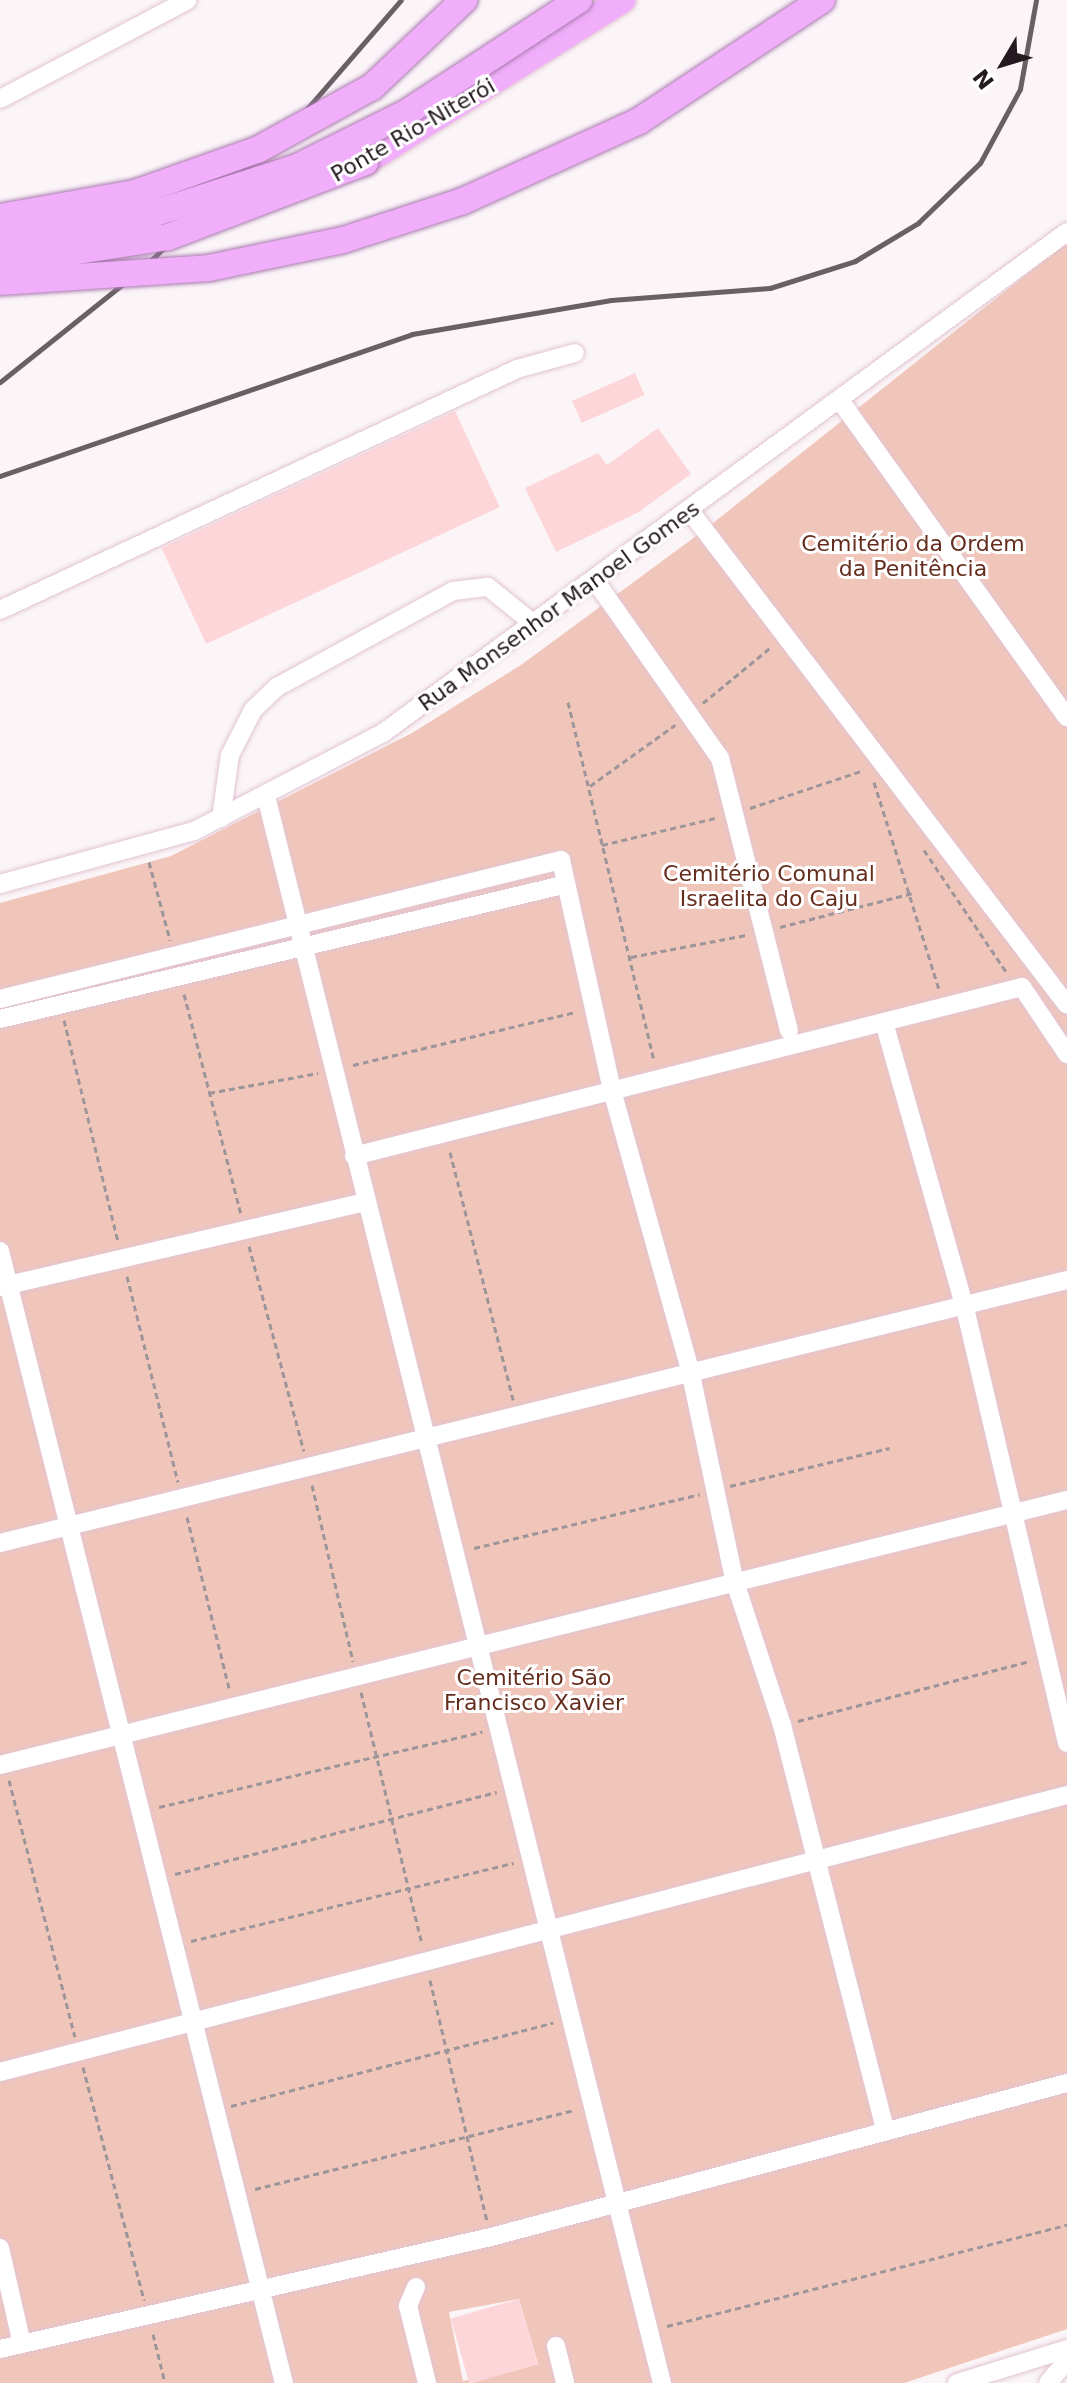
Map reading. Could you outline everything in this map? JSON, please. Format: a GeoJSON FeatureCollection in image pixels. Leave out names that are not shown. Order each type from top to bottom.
{"type":"FeatureCollection","features":[{"type":"Feature","properties":{"kind":"highway"},"geometry":{"type":"LineString","coordinates":[[0,217],[135,193],[271,144],[372,87],[464,0]]}},
{"type":"Feature","properties":{"kind":"highway","name":"Ponte Rio-Niterói"},"geometry":{"type":"LineString","coordinates":[[0,240],[137,219],[295,168],[406,113],[579,0]]}},
{"type":"Feature","properties":{"kind":"highway","name":"Ponte Rio-Niterói"},"geometry":{"type":"LineString","coordinates":[[0,263],[168,237],[318,185],[410,137],[622,0]]}},
{"type":"Feature","properties":{"kind":"highway"},"geometry":{"type":"LineString","coordinates":[[0,282],[209,268],[343,240],[463,201],[639,121],[822,0]]}},
{"type":"Feature","properties":{"kind":"street"},"geometry":{"type":"LineString","coordinates":[[0,99],[188,0]]}},
{"type":"Feature","properties":{"kind":"street","name":"Rua Monsenhor Manoel Gomes"},"geometry":{"type":"LineString","coordinates":[[0,884],[145,848],[221,818],[383,733],[1067,232]]}},
{"type":"Feature","properties":{"kind":"street"},"geometry":{"type":"LineString","coordinates":[[0,610],[517,369],[575,353]]}},
{"type":"Feature","properties":{"kind":"street"},"geometry":{"type":"LineString","coordinates":[[839,399],[1067,717]]}},
{"type":"Feature","properties":{"kind":"street"},"geometry":{"type":"LineString","coordinates":[[690,511],[1067,1005]]}},
{"type":"Feature","properties":{"kind":"street"},"geometry":{"type":"LineString","coordinates":[[594,579],[693,712],[720,758],[789,1030]]}},
{"type":"Feature","properties":{"kind":"street"},"geometry":{"type":"LineString","coordinates":[[221,818],[230,755],[253,710],[277,687],[453,591],[488,587],[534,624]]}},
{"type":"Feature","properties":{"kind":"street"},"geometry":{"type":"LineString","coordinates":[[266,796],[294,923],[455,1552],[613,2204],[662,2383]]}},
{"type":"Feature","properties":{"kind":"street"},"geometry":{"type":"LineString","coordinates":[[0,1019],[294,923],[561,860],[563,885],[613,1094],[690,1370],[712,1490],[734,1579],[782,1725],[885,2128]]}},
{"type":"Feature","properties":{"kind":"street"},"geometry":{"type":"LineString","coordinates":[[0,999],[176,963],[299,942],[563,885]]}},
{"type":"Feature","properties":{"kind":"street"},"geometry":{"type":"LineString","coordinates":[[354,1156],[613,1094],[1022,987],[1067,1054]]}},
{"type":"Feature","properties":{"kind":"street"},"geometry":{"type":"LineString","coordinates":[[884,1022],[965,1308],[1067,1743]]}},
{"type":"Feature","properties":{"kind":"street"},"geometry":{"type":"LineString","coordinates":[[4,1286],[366,1202]]}},
{"type":"Feature","properties":{"kind":"street"},"geometry":{"type":"LineString","coordinates":[[0,1251],[4,1286],[71,1526],[170,1946],[284,2383]]}},
{"type":"Feature","properties":{"kind":"street"},"geometry":{"type":"LineString","coordinates":[[0,1543],[690,1370],[965,1308],[1067,1280]]}},
{"type":"Feature","properties":{"kind":"street"},"geometry":{"type":"LineString","coordinates":[[0,1765],[119,1739],[734,1579],[1067,1500]]}},
{"type":"Feature","properties":{"kind":"street"},"geometry":{"type":"LineString","coordinates":[[0,2072],[546,1927],[1067,1795]]}},
{"type":"Feature","properties":{"kind":"street"},"geometry":{"type":"LineString","coordinates":[[0,2349],[261,2293],[491,2237],[885,2128],[1067,2083]]}},
{"type":"Feature","properties":{"kind":"street"},"geometry":{"type":"LineString","coordinates":[[0,2248],[22,2344]]}},
{"type":"Feature","properties":{"kind":"street"},"geometry":{"type":"LineString","coordinates":[[416,2287],[408,2306],[427,2383]]}},
{"type":"Feature","properties":{"kind":"street"},"geometry":{"type":"LineString","coordinates":[[556,2346],[565,2383]]}},
{"type":"Feature","properties":{"kind":"street"},"geometry":{"type":"LineString","coordinates":[[957,2383],[1067,2349]]}},
{"type":"Feature","properties":{"kind":"street"},"geometry":{"type":"LineString","coordinates":[[1048,2383],[1067,2360]]}},
{"type":"Feature","properties":{"kind":"path"},"geometry":{"type":"LineString","coordinates":[[588,787],[693,712],[777,642]]}},
{"type":"Feature","properties":{"kind":"path"},"geometry":{"type":"LineString","coordinates":[[568,702],[655,1062]]}},
{"type":"Feature","properties":{"kind":"path"},"geometry":{"type":"LineString","coordinates":[[602,845],[735,813],[869,769],[912,893],[940,991]]}},
{"type":"Feature","properties":{"kind":"path"},"geometry":{"type":"LineString","coordinates":[[145,848],[308,1467],[491,2237]]}},
{"type":"Feature","properties":{"kind":"path"},"geometry":{"type":"LineString","coordinates":[[630,957],[762,932],[912,893]]}},
{"type":"Feature","properties":{"kind":"path"},"geometry":{"type":"LineString","coordinates":[[60,1001],[234,1707]]}},
{"type":"Feature","properties":{"kind":"path"},"geometry":{"type":"LineString","coordinates":[[209,1093],[332,1070],[594,1007]]}},
{"type":"Feature","properties":{"kind":"path"},"geometry":{"type":"LineString","coordinates":[[445,1135],[517,1415]]}},
{"type":"Feature","properties":{"kind":"path"},"geometry":{"type":"LineString","coordinates":[[455,1552],[890,1448]]}},
{"type":"Feature","properties":{"kind":"path"},"geometry":{"type":"LineString","coordinates":[[782,1725],[1046,1656]]}},
{"type":"Feature","properties":{"kind":"path"},"geometry":{"type":"LineString","coordinates":[[138,1812],[498,1729]]}},
{"type":"Feature","properties":{"kind":"path"},"geometry":{"type":"LineString","coordinates":[[155,1879],[512,1788]]}},
{"type":"Feature","properties":{"kind":"path"},"geometry":{"type":"LineString","coordinates":[[170,1946],[529,1859]]}},
{"type":"Feature","properties":{"kind":"path"},"geometry":{"type":"LineString","coordinates":[[213,2111],[568,2019]]}},
{"type":"Feature","properties":{"kind":"path"},"geometry":{"type":"LineString","coordinates":[[234,2195],[589,2107]]}},
{"type":"Feature","properties":{"kind":"path"},"geometry":{"type":"LineString","coordinates":[[646,2331],[1067,2225]]}},
{"type":"Feature","properties":{"kind":"green space","name":"Cemitério São Francisco Xavier"},"geometry":{"type":"Polygon","coordinates":[[[1067,242],[1067,2329],[904,2383],[0,2383],[0,903],[171,856],[412,733],[521,665],[703,531],[1067,242]],[[519,2299],[449,2312],[463,2381],[538,2364],[519,2299]]]}},
{"type":"Feature","properties":{"kind":"building"},"geometry":{"type":"Polygon","coordinates":[[[635,373],[645,395],[582,423],[572,401],[635,373]]]}},
{"type":"Feature","properties":{"kind":"building"},"geometry":{"type":"Polygon","coordinates":[[[455,411],[500,507],[206,644],[161,548],[455,411]]]}},
{"type":"Feature","properties":{"kind":"building"},"geometry":{"type":"Polygon","coordinates":[[[658,428],[691,474],[639,512],[556,552],[525,488],[598,453],[607,465],[658,428]]]}},
{"type":"Feature","properties":{"kind":"building"},"geometry":{"type":"Polygon","coordinates":[[[519,2299],[538,2364],[469,2383],[451,2319],[519,2299]]]}},
{"type":"Feature","properties":{"kind":"railway"},"geometry":{"type":"LineString","coordinates":[[0,382],[144,267],[306,110],[401,0]]}},
{"type":"Feature","properties":{"kind":"railway"},"geometry":{"type":"LineString","coordinates":[[0,476],[412,334],[611,300],[770,288],[855,261],[918,223],[980,163],[1020,89],[1036,0]]}},
{"type":"Feature","properties":{"kind":"park label","name":"Cemitério da Ordem da Penitência"},"geometry":{"type":"Point","coordinates":[913,556]}},
{"type":"Feature","properties":{"kind":"park label","name":"Cemitério Comunal Israelita do Caju"},"geometry":{"type":"Point","coordinates":[769,886]}}]}
